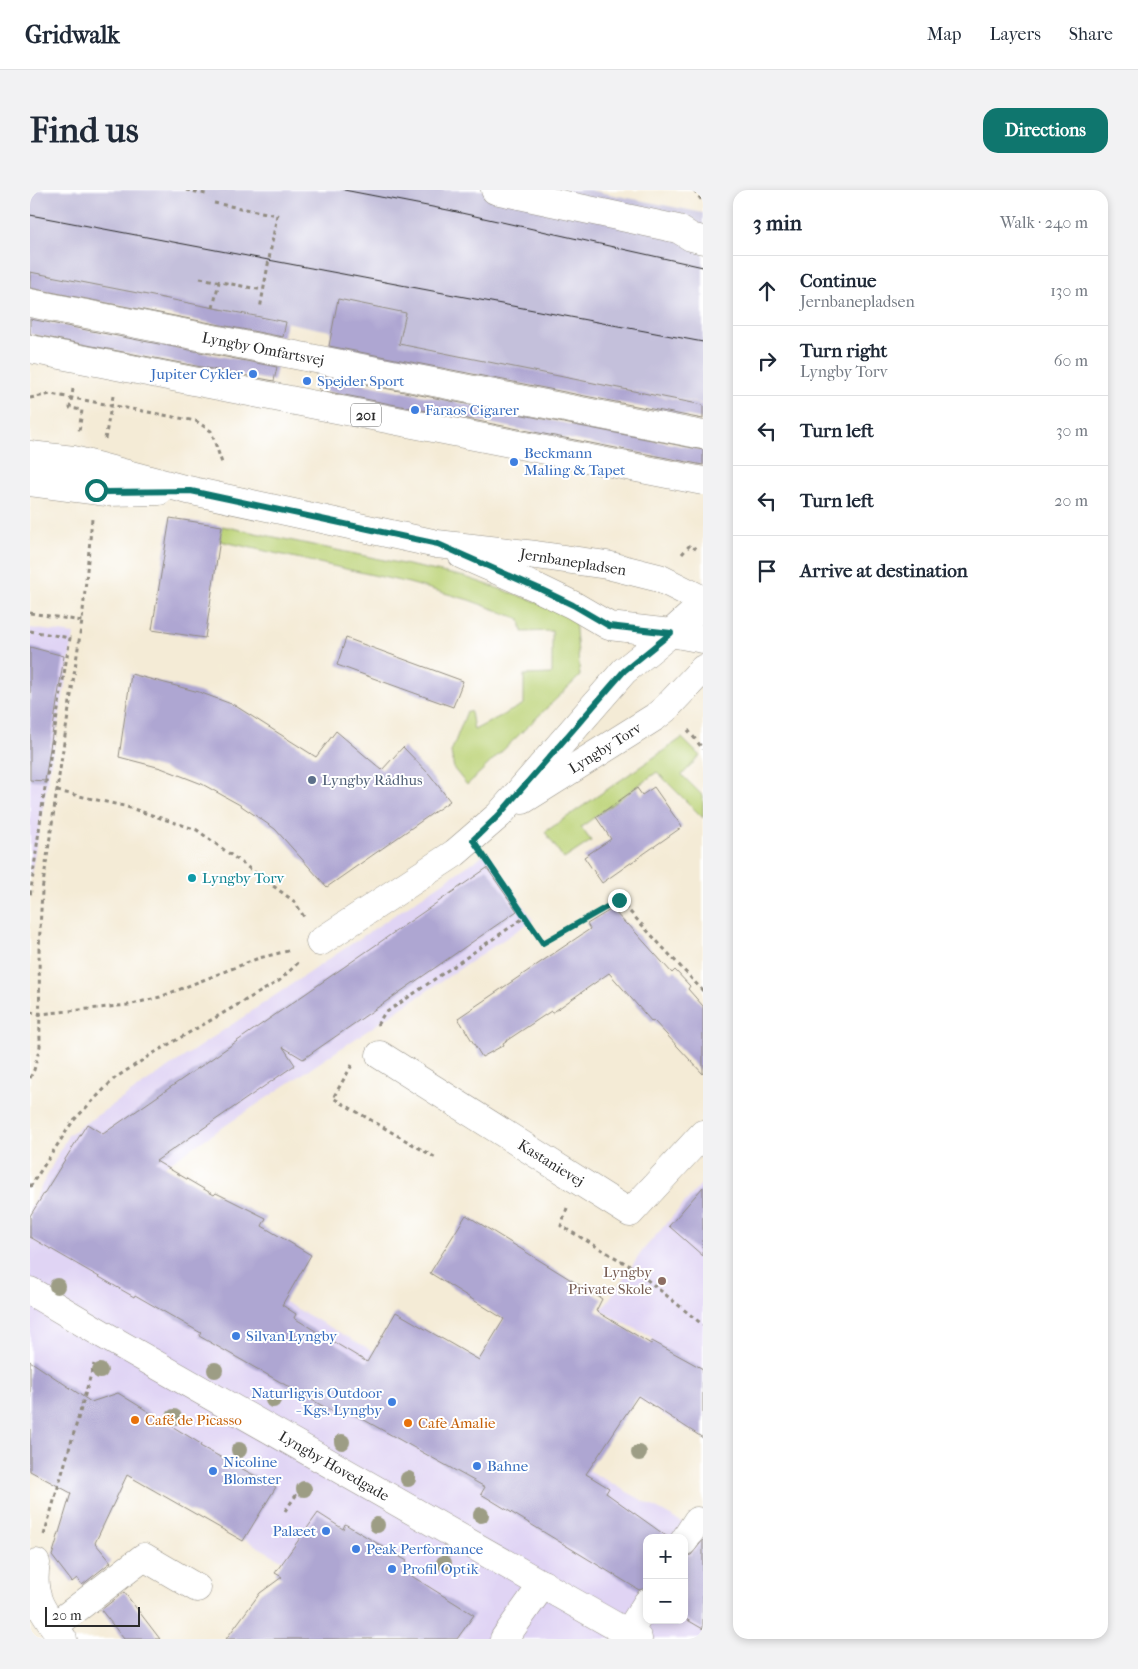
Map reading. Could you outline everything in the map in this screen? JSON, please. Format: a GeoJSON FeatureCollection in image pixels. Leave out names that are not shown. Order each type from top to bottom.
{"type":"FeatureCollection","features":[{"type":"Feature","properties":{"kind":"main road"},"geometry":{"type":"LineString","coordinates":[[495,190],[678,228],[691,237],[703,240]]}},
{"type":"Feature","properties":{"kind":"main road","name":"Lyngby Omfartsvej"},"geometry":{"type":"LineString","coordinates":[[30,303],[703,435]]}},
{"type":"Feature","properties":{"kind":"main road","name":"201"},"geometry":{"type":"LineString","coordinates":[[30,349],[703,481]]}},
{"type":"Feature","properties":{"kind":"main road","name":"Jernbanepladsen"},"geometry":{"type":"LineString","coordinates":[[30,438],[74,460],[98,478]]}},
{"type":"Feature","properties":{"kind":"main road","name":"Jernbanepladsen"},"geometry":{"type":"LineString","coordinates":[[30,455],[74,460]]}},
{"type":"Feature","properties":{"kind":"main road","name":"Jernbanepladsen"},"geometry":{"type":"LineString","coordinates":[[30,482],[98,478],[188,490],[438,544],[607,565],[659,578],[703,602]]}},
{"type":"Feature","properties":{"kind":"main road","name":"Jernbanepladsen"},"geometry":{"type":"LineString","coordinates":[[438,544],[540,589],[609,626],[671,633],[703,639]]}},
{"type":"Feature","properties":{"kind":"main road","name":"Lyngby Torv"},"geometry":{"type":"LineString","coordinates":[[320,942],[455,854],[473,840],[499,815],[624,671],[671,633],[703,602]]}},
{"type":"Feature","properties":{"kind":"main road","name":"Lyngby Torv"},"geometry":{"type":"LineString","coordinates":[[499,815],[655,717],[703,670]]}},
{"type":"Feature","properties":{"kind":"main road","name":"Kastanievej"},"geometry":{"type":"LineString","coordinates":[[380,1055],[630,1213],[703,1134]]}},
{"type":"Feature","properties":{"kind":"main road","name":"Lyngby Hovedgade"},"geometry":{"type":"LineString","coordinates":[[30,1291],[633,1636]]}},
{"type":"Feature","properties":{"kind":"main road"},"geometry":{"type":"LineString","coordinates":[[36,1563],[32,1597],[58,1632],[144,1557],[197,1588]]}},
{"type":"Feature","properties":{"kind":"main road"},"geometry":{"type":"LineString","coordinates":[[504,1639],[542,1584]]}},
{"type":"Feature","properties":{"kind":"main road"},"geometry":{"type":"LineString","coordinates":[[633,1636],[643,1612]]}},
{"type":"Feature","properties":{"kind":"path"},"geometry":{"type":"LineString","coordinates":[[186,190],[206,194]]}},
{"type":"Feature","properties":{"kind":"path"},"geometry":{"type":"LineString","coordinates":[[694,190],[703,202]]}},
{"type":"Feature","properties":{"kind":"path"},"geometry":{"type":"LineString","coordinates":[[214,203],[277,215],[260,309]]}},
{"type":"Feature","properties":{"kind":"path"},"geometry":{"type":"LineString","coordinates":[[200,278],[263,290]]}},
{"type":"Feature","properties":{"kind":"path"},"geometry":{"type":"LineString","coordinates":[[217,290],[218,282]]}},
{"type":"Feature","properties":{"kind":"path"},"geometry":{"type":"LineString","coordinates":[[30,398],[51,394],[196,421],[211,431],[223,467]]}},
{"type":"Feature","properties":{"kind":"path"},"geometry":{"type":"LineString","coordinates":[[30,1078],[40,1046],[42,892],[82,621],[98,478],[113,396]]}},
{"type":"Feature","properties":{"kind":"path"},"geometry":{"type":"LineString","coordinates":[[682,554],[690,544],[696,549]]}},
{"type":"Feature","properties":{"kind":"path"},"geometry":{"type":"LineString","coordinates":[[30,614],[82,621]]}},
{"type":"Feature","properties":{"kind":"path"},"geometry":{"type":"LineString","coordinates":[[30,631],[70,638],[44,794],[30,897]]}},
{"type":"Feature","properties":{"kind":"path"},"geometry":{"type":"LineString","coordinates":[[684,725],[703,749]]}},
{"type":"Feature","properties":{"kind":"path"},"geometry":{"type":"LineString","coordinates":[[57,791],[124,806],[197,830],[295,902],[320,942]]}},
{"type":"Feature","properties":{"kind":"path"},"geometry":{"type":"LineString","coordinates":[[473,840],[543,943],[619,900],[703,991]]}},
{"type":"Feature","properties":{"kind":"path"},"geometry":{"type":"LineString","coordinates":[[30,1012],[40,1014],[128,1005],[160,997],[259,958],[320,942]]}},
{"type":"Feature","properties":{"kind":"path"},"geometry":{"type":"LineString","coordinates":[[30,1187],[73,1121],[115,1078],[152,1054],[279,981],[320,942]]}},
{"type":"Feature","properties":{"kind":"path"},"geometry":{"type":"LineString","coordinates":[[561,1226],[630,1266],[703,1325]]}},
{"type":"Feature","properties":{"kind":"path"},"geometry":{"type":"LineString","coordinates":[[36,1563],[86,1389],[104,1335]]}},
{"type":"Feature","properties":{"kind":"shaded area"},"geometry":{"type":"Polygon","coordinates":[[[30,190],[589,190],[703,213],[703,404],[30,272],[30,190]]]}},
{"type":"Feature","properties":{"kind":"shaded area"},"geometry":{"type":"Polygon","coordinates":[[[30,628],[74,634],[30,879],[30,628]]]}},
{"type":"Feature","properties":{"kind":"shaded area"},"geometry":{"type":"Polygon","coordinates":[[[488,852],[533,920],[108,1204],[703,1534],[703,1639],[424,1639],[30,1420],[30,1208],[68,1135],[488,852]]]}},
{"type":"Feature","properties":{"kind":"shaded area","name":"Lyngby Private Skole"},"geometry":{"type":"Polygon","coordinates":[[[703,1182],[703,1423],[696,1434],[623,1390],[653,1338],[601,1311],[643,1250],[703,1182]]]}},
{"type":"Feature","properties":{"kind":"green space"},"geometry":{"type":"Polygon","coordinates":[[[222,526],[465,577],[532,600],[575,619],[580,676],[467,785],[454,769],[451,752],[467,711],[471,712],[474,730],[524,704],[524,675],[552,674],[552,631],[522,632],[520,619],[469,600],[409,583],[220,541],[222,526]]]}},
{"type":"Feature","properties":{"kind":"green space"},"geometry":{"type":"Polygon","coordinates":[[[682,738],[700,756],[682,775],[703,796],[703,818],[657,772],[581,827],[591,841],[564,859],[545,832],[682,738]]]}},
{"type":"Feature","properties":{"kind":"building"},"geometry":{"type":"Polygon","coordinates":[[[30,272],[286,322],[283,337],[30,288],[30,272]]]}},
{"type":"Feature","properties":{"kind":"building"},"geometry":{"type":"Polygon","coordinates":[[[338,299],[406,313],[399,344],[703,405],[703,419],[329,346],[338,299]]]}},
{"type":"Feature","properties":{"kind":"building"},"geometry":{"type":"Polygon","coordinates":[[[30,319],[277,367],[274,381],[30,334],[30,319]]]}},
{"type":"Feature","properties":{"kind":"building"},"geometry":{"type":"Polygon","coordinates":[[[322,376],[703,450],[703,465],[319,390],[322,376]]]}},
{"type":"Feature","properties":{"kind":"building"},"geometry":{"type":"Polygon","coordinates":[[[170,518],[222,526],[205,638],[152,630],[170,518]]]}},
{"type":"Feature","properties":{"kind":"building"},"geometry":{"type":"Polygon","coordinates":[[[346,638],[463,681],[453,707],[337,665],[346,638]]]}},
{"type":"Feature","properties":{"kind":"building"},"geometry":{"type":"Polygon","coordinates":[[[30,647],[64,656],[45,781],[30,780],[30,647]]]}},
{"type":"Feature","properties":{"kind":"building","name":"Lyngby Rådhus"},"geometry":{"type":"Polygon","coordinates":[[[131,674],[199,692],[234,705],[316,757],[336,731],[382,770],[403,747],[430,775],[450,801],[327,887],[275,829],[240,805],[202,784],[161,768],[119,757],[131,674]]]}},
{"type":"Feature","properties":{"kind":"building"},"geometry":{"type":"Polygon","coordinates":[[[654,787],[682,827],[602,883],[584,857],[611,839],[596,817],[637,788],[642,795],[654,787]]]}},
{"type":"Feature","properties":{"kind":"building"},"geometry":{"type":"Polygon","coordinates":[[[487,868],[517,911],[303,1059],[283,1047],[295,1065],[156,1161],[214,1195],[216,1193],[266,1218],[262,1226],[311,1255],[282,1305],[296,1314],[294,1318],[367,1362],[396,1312],[479,1360],[504,1319],[430,1273],[466,1215],[602,1299],[596,1311],[651,1344],[652,1341],[703,1369],[703,1438],[638,1396],[586,1474],[609,1488],[606,1493],[663,1534],[643,1534],[643,1589],[639,1590],[481,1494],[485,1487],[339,1406],[335,1413],[199,1336],[201,1333],[30,1237],[30,1216],[87,1124],[103,1134],[487,868]]]}},
{"type":"Feature","properties":{"kind":"building"},"geometry":{"type":"Polygon","coordinates":[[[612,909],[672,973],[675,970],[690,986],[688,989],[703,1006],[703,1074],[654,1021],[652,1022],[609,973],[552,1013],[551,1011],[503,1043],[504,1045],[482,1057],[458,1018],[590,929],[587,924],[612,909]]]}},
{"type":"Feature","properties":{"kind":"building"},"geometry":{"type":"Polygon","coordinates":[[[703,1187],[703,1256],[669,1226],[703,1187]]]}},
{"type":"Feature","properties":{"kind":"building"},"geometry":{"type":"Polygon","coordinates":[[[30,1361],[91,1402],[118,1393],[201,1444],[200,1446],[276,1487],[243,1541],[127,1475],[95,1543],[111,1562],[82,1585],[77,1578],[72,1582],[52,1556],[71,1493],[30,1471],[30,1361]]]}},
{"type":"Feature","properties":{"kind":"building"},"geometry":{"type":"Polygon","coordinates":[[[318,1513],[343,1529],[345,1524],[407,1561],[402,1570],[474,1615],[457,1639],[226,1639],[260,1593],[282,1577],[275,1573],[318,1513]]]}},
{"type":"Feature","properties":{"kind":"building"},"geometry":{"type":"Polygon","coordinates":[[[703,1540],[703,1629],[688,1620],[688,1555],[691,1555],[703,1540]]]}},
{"type":"Feature","properties":{"kind":"building"},"geometry":{"type":"Polygon","coordinates":[[[124,1592],[160,1639],[124,1639],[101,1610],[124,1592]]]}},
{"type":"Feature","properties":{"kind":"tram line"},"geometry":{"type":"LineString","coordinates":[[344,190],[448,210],[703,267]]}},
{"type":"Feature","properties":{"kind":"tram line"},"geometry":{"type":"LineString","coordinates":[[30,215],[703,342]]}},
{"type":"Feature","properties":{"kind":"place","name":"Jupiter Cykler"},"geometry":{"type":"Point","coordinates":[253,374]}},
{"type":"Feature","properties":{"kind":"place","name":"Spejder Sport"},"geometry":{"type":"Point","coordinates":[307,381]}},
{"type":"Feature","properties":{"kind":"place","name":"Faraos Cigarer"},"geometry":{"type":"Point","coordinates":[415,410]}},
{"type":"Feature","properties":{"kind":"place","name":"Beckmann Maling & Tapet"},"geometry":{"type":"Point","coordinates":[514,462]}},
{"type":"Feature","properties":{"kind":"place","name":"Lyngby Rådhus"},"geometry":{"type":"Point","coordinates":[312,780]}},
{"type":"Feature","properties":{"kind":"place","name":"Lyngby Torv"},"geometry":{"type":"Point","coordinates":[192,878]}},
{"type":"Feature","properties":{"kind":"place","name":"Lyngby Private Skole"},"geometry":{"type":"Point","coordinates":[662,1281]}},
{"type":"Feature","properties":{"kind":"place","name":"Silvan Lyngby"},"geometry":{"type":"Point","coordinates":[236,1336]}},
{"type":"Feature","properties":{"kind":"place","name":"Naturligvis Outdoor - Kgs. Lyngby"},"geometry":{"type":"Point","coordinates":[392,1402]}},
{"type":"Feature","properties":{"kind":"place","name":"Café de Picasso"},"geometry":{"type":"Point","coordinates":[135,1420]}},
{"type":"Feature","properties":{"kind":"place","name":"Cafe Amalie"},"geometry":{"type":"Point","coordinates":[408,1423]}},
{"type":"Feature","properties":{"kind":"place","name":"Bahne"},"geometry":{"type":"Point","coordinates":[477,1466]}},
{"type":"Feature","properties":{"kind":"place","name":"Nicoline Blomster"},"geometry":{"type":"Point","coordinates":[213,1471]}},
{"type":"Feature","properties":{"kind":"place","name":"Palæet"},"geometry":{"type":"Point","coordinates":[326,1531]}},
{"type":"Feature","properties":{"kind":"place","name":"Peak Performance"},"geometry":{"type":"Point","coordinates":[356,1549]}},
{"type":"Feature","properties":{"kind":"place","name":"Profil Optik"},"geometry":{"type":"Point","coordinates":[392,1569]}},
{"type":"Feature","properties":{"kind":"route"},"geometry":{"type":"LineString","coordinates":[[96,490],[107,492],[188,490],[438,544],[540,589],[609,626],[671,633],[624,671],[499,815],[473,840],[543,943],[619,900]]}}]}
